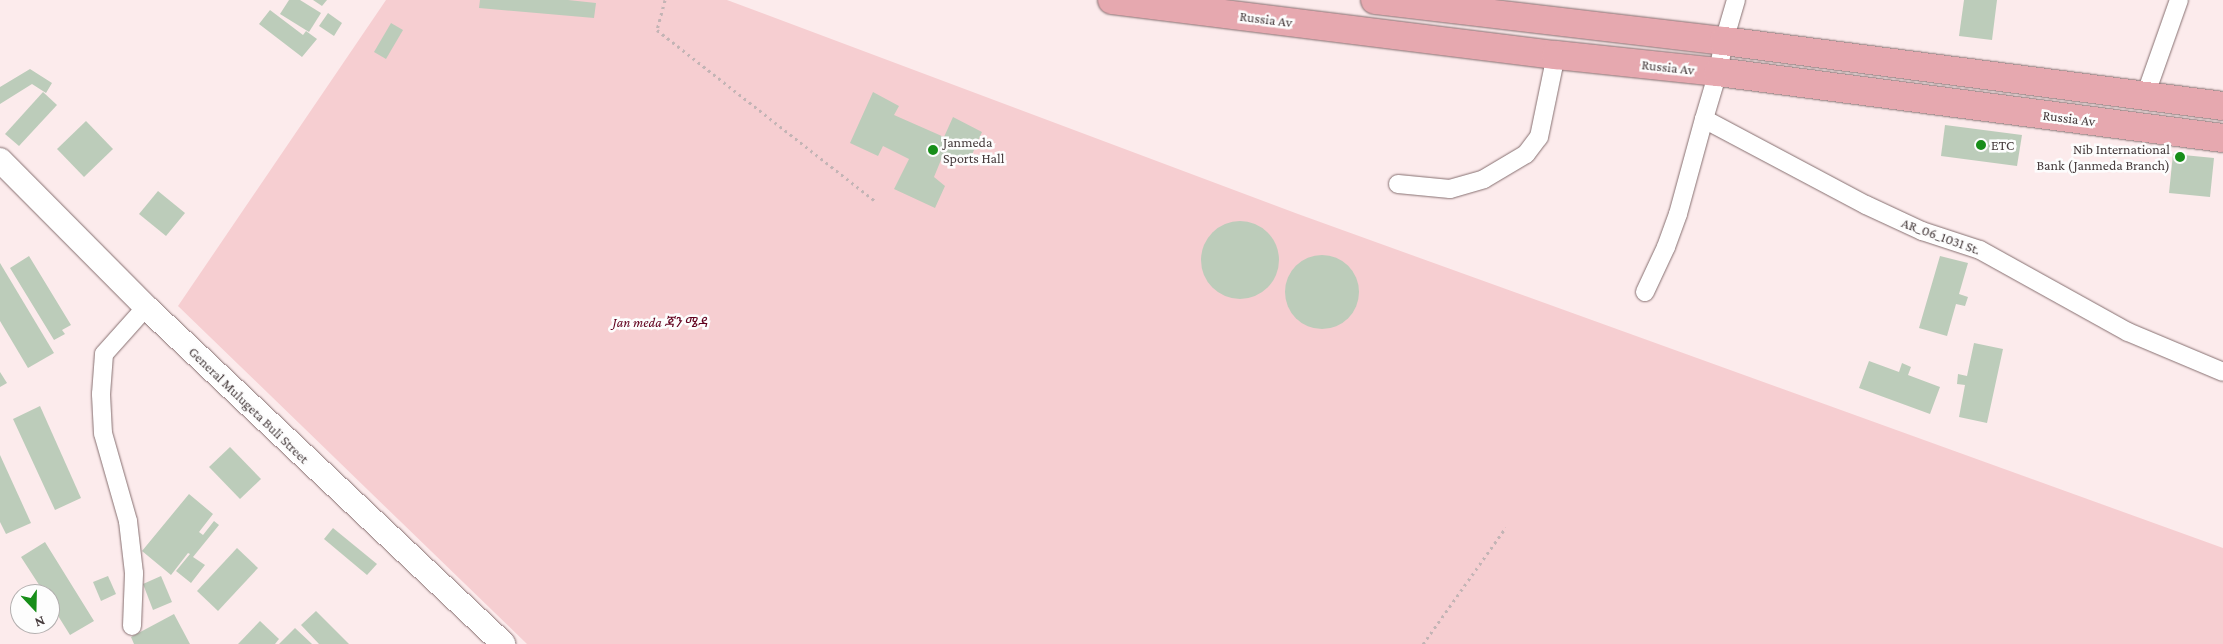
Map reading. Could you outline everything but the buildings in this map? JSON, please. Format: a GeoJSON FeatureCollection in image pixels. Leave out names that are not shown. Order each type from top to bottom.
{"type":"FeatureCollection","features":[{"type":"Feature","properties":{"kind":"main road","name":"Russia Av"},"geometry":{"type":"LineString","coordinates":[[1112,0],[1556,55],[1718,72],[2223,138]]}},
{"type":"Feature","properties":{"kind":"main road"},"geometry":{"type":"LineString","coordinates":[[1375,0],[1453,4],[2223,106]]}},
{"type":"Feature","properties":{"kind":"main road","name":"General Mulugeta Buli Street"},"geometry":{"type":"LineString","coordinates":[[0,160],[146,307],[503,644]]}},
{"type":"Feature","properties":{"kind":"street"},"geometry":{"type":"LineString","coordinates":[[1645,292],[1666,247],[1678,214],[1736,0]]}},
{"type":"Feature","properties":{"kind":"street"},"geometry":{"type":"LineString","coordinates":[[2144,96],[2179,0]]}},
{"type":"Feature","properties":{"kind":"street"},"geometry":{"type":"LineString","coordinates":[[1398,184],[1450,189],[1484,179],[1526,154],[1539,137],[1556,55]]}},
{"type":"Feature","properties":{"kind":"street","name":"AR_06_1031 St."},"geometry":{"type":"LineString","coordinates":[[1704,119],[1866,205],[1922,231],[1980,250],[2128,332],[2223,372]]}},
{"type":"Feature","properties":{"kind":"street"},"geometry":{"type":"LineString","coordinates":[[132,626],[134,573],[128,521],[103,433],[101,394],[104,354],[146,307]]}},
{"type":"Feature","properties":{"kind":"path"},"geometry":{"type":"LineString","coordinates":[[665,0],[657,30],[875,201]]}},
{"type":"Feature","properties":{"kind":"path"},"geometry":{"type":"LineString","coordinates":[[1423,644],[1506,527]]}},
{"type":"Feature","properties":{"kind":"green space","name":"Jan meda ጃን ሜዳ"},"geometry":{"type":"Polygon","coordinates":[[[386,0],[727,0],[1298,214],[2223,548],[2223,644],[527,644],[178,306],[386,0]]]}},
{"type":"Feature","properties":{"kind":"place","name":"ETC"},"geometry":{"type":"Point","coordinates":[1981,145]}},
{"type":"Feature","properties":{"kind":"place","name":"Janmeda Sports Hall"},"geometry":{"type":"Point","coordinates":[933,150]}},
{"type":"Feature","properties":{"kind":"place","name":"Nib International Bank (Janmeda Branch)"},"geometry":{"type":"Point","coordinates":[2180,157]}}]}
